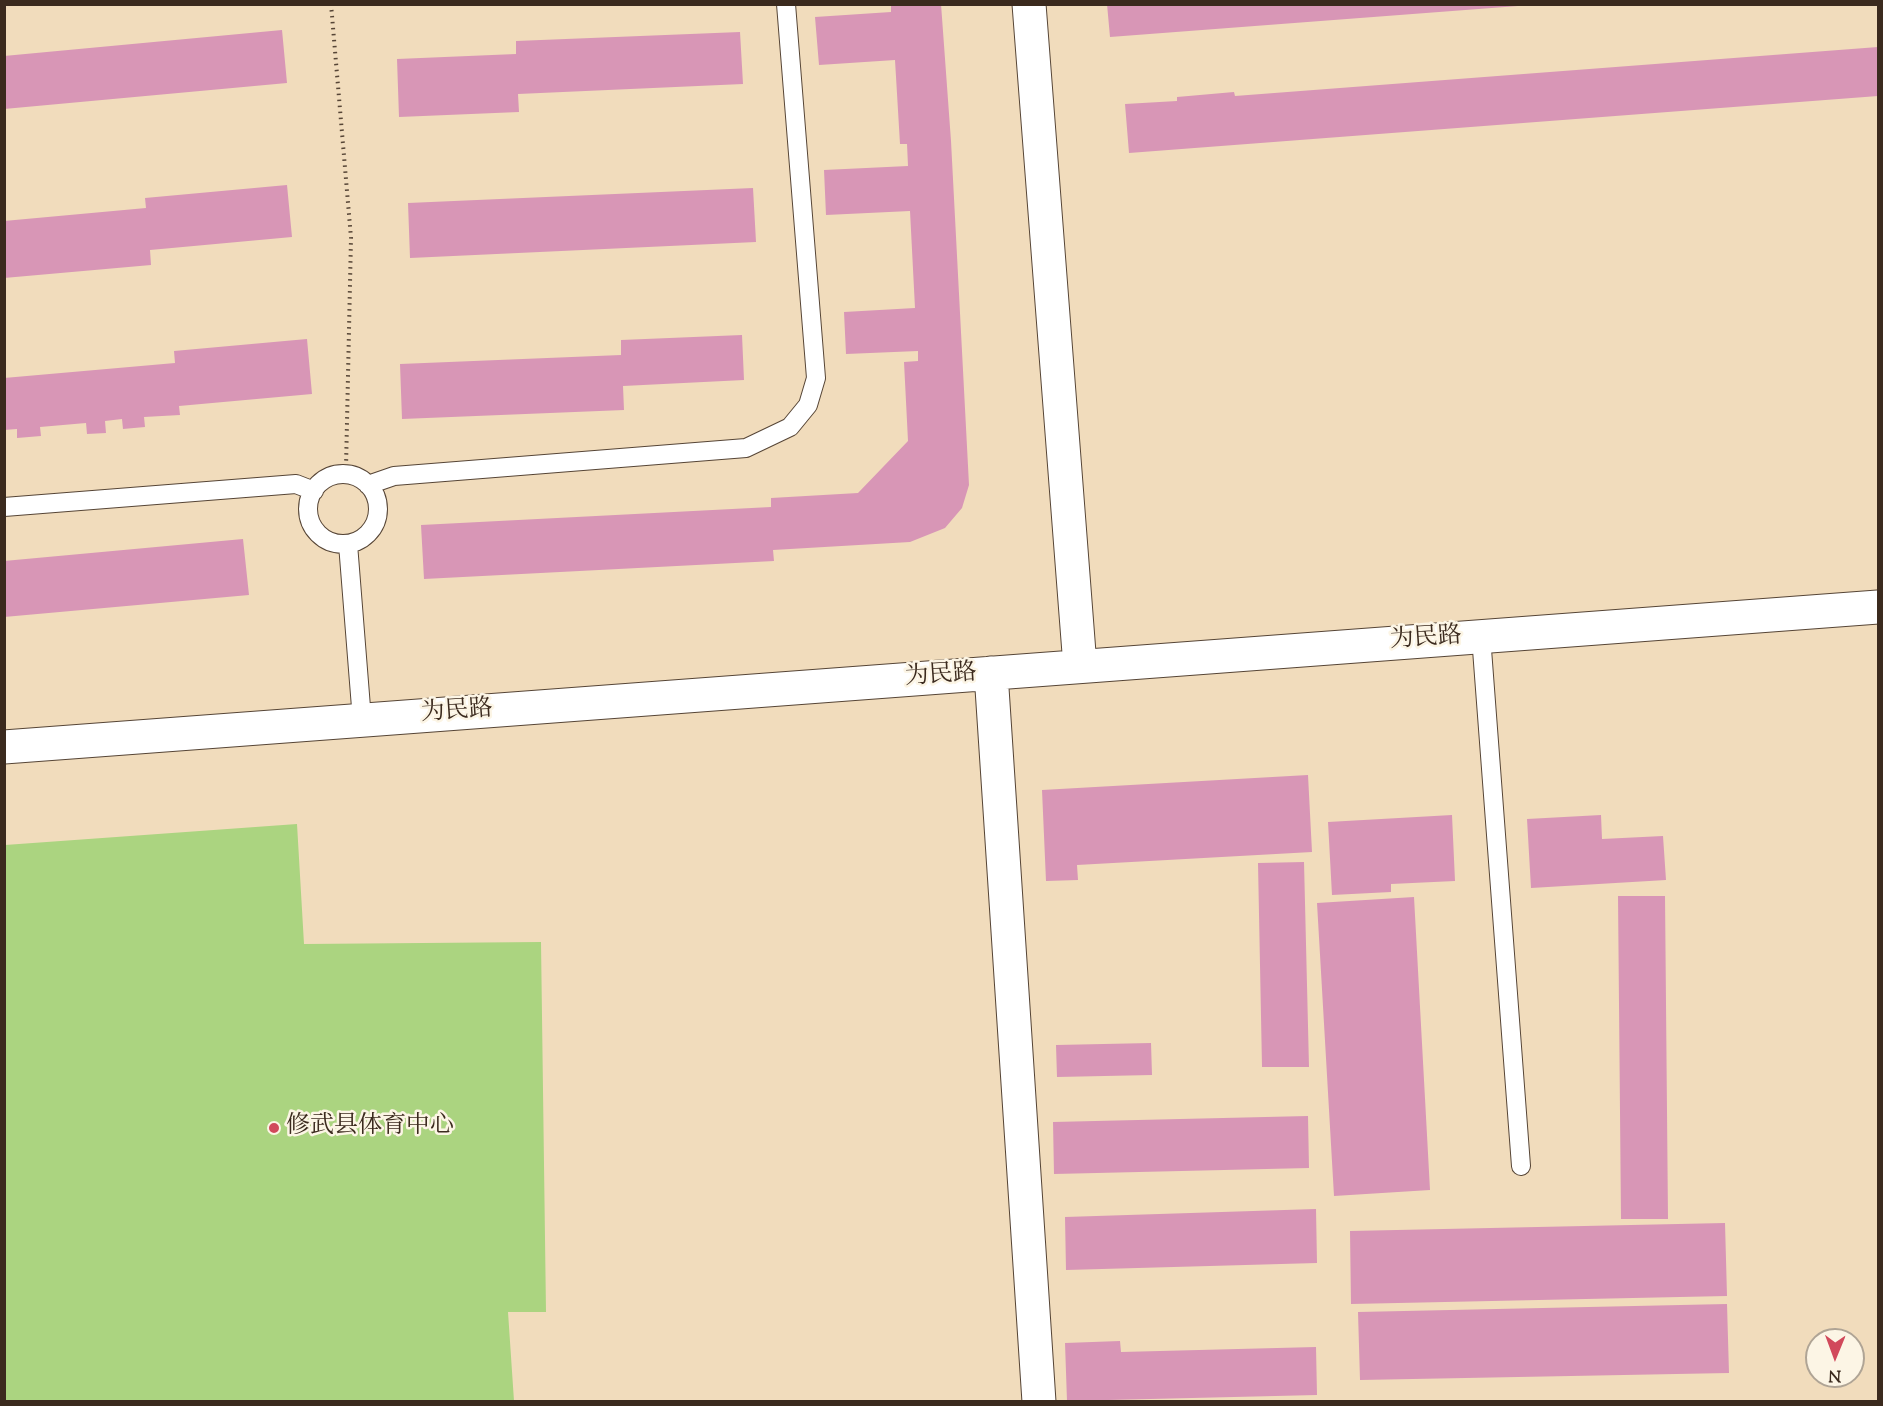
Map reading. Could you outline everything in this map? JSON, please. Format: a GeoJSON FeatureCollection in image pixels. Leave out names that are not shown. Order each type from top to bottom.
{"type":"FeatureCollection","features":[{"type":"Feature","properties":{"kind":"main road"},"geometry":{"type":"LineString","coordinates":[[1029,4],[1080,666]]}},
{"type":"Feature","properties":{"kind":"main road","name":"为民路"},"geometry":{"type":"LineString","coordinates":[[4,747],[1878,607]]}},
{"type":"Feature","properties":{"kind":"main road"},"geometry":{"type":"LineString","coordinates":[[992,673],[1039,1401]]}},
{"type":"Feature","properties":{"kind":"lane"},"geometry":{"type":"LineString","coordinates":[[368,485],[394,476],[746,448],[790,427],[808,405],[816,378],[786,4]]}},
{"type":"Feature","properties":{"kind":"lane"},"geometry":{"type":"LineString","coordinates":[[346,474],[368,485],[375,495],[378,507],[376,520],[370,531],[360,540],[348,544],[335,543],[323,538],[312,527],[308,512],[310,497],[318,484],[331,476],[346,474]]}},
{"type":"Feature","properties":{"kind":"lane"},"geometry":{"type":"LineString","coordinates":[[4,507],[296,484],[314,491]]}},
{"type":"Feature","properties":{"kind":"lane"},"geometry":{"type":"LineString","coordinates":[[348,544],[362,720]]}},
{"type":"Feature","properties":{"kind":"lane"},"geometry":{"type":"LineString","coordinates":[[1481,636],[1521,1166]]}},
{"type":"Feature","properties":{"kind":"path"},"geometry":{"type":"LineString","coordinates":[[331,4],[351,238],[346,474]]}},
{"type":"Feature","properties":{"kind":"green space","name":"修武县体育中心"},"geometry":{"type":"Polygon","coordinates":[[[297,824],[304,944],[541,942],[546,1312],[508,1312],[514,1401],[5,1401],[5,845],[297,824]]]}},
{"type":"Feature","properties":{"kind":"building"},"geometry":{"type":"Polygon","coordinates":[[[891,4],[941,4],[951,141],[969,485],[962,508],[945,528],[910,542],[773,550],[774,561],[424,579],[421,525],[771,507],[771,498],[858,493],[908,441],[904,362],[918,361],[918,351],[846,354],[844,312],[915,308],[910,211],[826,215],[824,170],[908,166],[907,144],[900,144],[895,60],[819,65],[815,17],[891,12],[891,4]]]}},
{"type":"Feature","properties":{"kind":"building"},"geometry":{"type":"Polygon","coordinates":[[[1107,4],[1518,4],[1518,6],[1110,37],[1107,4]]]}},
{"type":"Feature","properties":{"kind":"building"},"geometry":{"type":"Polygon","coordinates":[[[282,30],[287,83],[4,109],[4,56],[282,30]]]}},
{"type":"Feature","properties":{"kind":"building"},"geometry":{"type":"Polygon","coordinates":[[[740,32],[743,84],[518,94],[519,112],[399,117],[397,59],[516,54],[516,41],[740,32]]]}},
{"type":"Feature","properties":{"kind":"building"},"geometry":{"type":"Polygon","coordinates":[[[1878,47],[1878,96],[1129,153],[1125,104],[1177,101],[1177,97],[1234,92],[1235,96],[1878,47]]]}},
{"type":"Feature","properties":{"kind":"building"},"geometry":{"type":"Polygon","coordinates":[[[287,185],[292,237],[150,250],[151,265],[4,278],[4,221],[146,208],[145,198],[287,185]]]}},
{"type":"Feature","properties":{"kind":"building"},"geometry":{"type":"Polygon","coordinates":[[[753,188],[756,242],[410,258],[408,203],[753,188]]]}},
{"type":"Feature","properties":{"kind":"building"},"geometry":{"type":"Polygon","coordinates":[[[742,335],[744,380],[623,386],[624,410],[402,419],[400,364],[621,355],[621,340],[742,335]]]}},
{"type":"Feature","properties":{"kind":"building"},"geometry":{"type":"Polygon","coordinates":[[[307,339],[312,394],[179,406],[180,415],[144,417],[145,427],[123,429],[122,419],[105,421],[106,433],[87,434],[86,423],[40,427],[41,436],[17,438],[17,429],[4,430],[4,378],[175,363],[174,351],[307,339]]]}},
{"type":"Feature","properties":{"kind":"building"},"geometry":{"type":"Polygon","coordinates":[[[243,539],[249,595],[4,617],[4,561],[243,539]]]}},
{"type":"Feature","properties":{"kind":"building"},"geometry":{"type":"Polygon","coordinates":[[[1308,775],[1312,852],[1077,865],[1078,880],[1046,881],[1042,790],[1308,775]]]}},
{"type":"Feature","properties":{"kind":"building"},"geometry":{"type":"Polygon","coordinates":[[[1452,815],[1455,881],[1391,884],[1391,892],[1332,895],[1328,822],[1452,815]]]}},
{"type":"Feature","properties":{"kind":"building"},"geometry":{"type":"Polygon","coordinates":[[[1601,815],[1602,839],[1663,836],[1666,880],[1531,888],[1527,819],[1601,815]]]}},
{"type":"Feature","properties":{"kind":"building"},"geometry":{"type":"Polygon","coordinates":[[[1304,862],[1309,1067],[1262,1067],[1258,863],[1304,862]]]}},
{"type":"Feature","properties":{"kind":"building"},"geometry":{"type":"Polygon","coordinates":[[[1618,896],[1665,896],[1668,1219],[1621,1219],[1618,896]]]}},
{"type":"Feature","properties":{"kind":"building"},"geometry":{"type":"Polygon","coordinates":[[[1414,897],[1430,1190],[1334,1196],[1317,903],[1414,897]]]}},
{"type":"Feature","properties":{"kind":"building"},"geometry":{"type":"Polygon","coordinates":[[[1151,1043],[1152,1075],[1057,1077],[1056,1045],[1151,1043]]]}},
{"type":"Feature","properties":{"kind":"building"},"geometry":{"type":"Polygon","coordinates":[[[1308,1116],[1309,1168],[1054,1174],[1053,1122],[1308,1116]]]}},
{"type":"Feature","properties":{"kind":"building"},"geometry":{"type":"Polygon","coordinates":[[[1316,1209],[1317,1263],[1066,1270],[1065,1217],[1316,1209]]]}},
{"type":"Feature","properties":{"kind":"building"},"geometry":{"type":"Polygon","coordinates":[[[1725,1223],[1727,1296],[1351,1304],[1350,1231],[1725,1223]]]}},
{"type":"Feature","properties":{"kind":"building"},"geometry":{"type":"Polygon","coordinates":[[[1727,1304],[1729,1373],[1360,1380],[1358,1312],[1727,1304]]]}},
{"type":"Feature","properties":{"kind":"building"},"geometry":{"type":"Polygon","coordinates":[[[1120,1341],[1121,1352],[1316,1347],[1317,1395],[1067,1401],[1065,1343],[1120,1341]]]}},
{"type":"Feature","properties":{"kind":"place","name":"修武县体育中心"},"geometry":{"type":"Point","coordinates":[274,1128]}}]}
